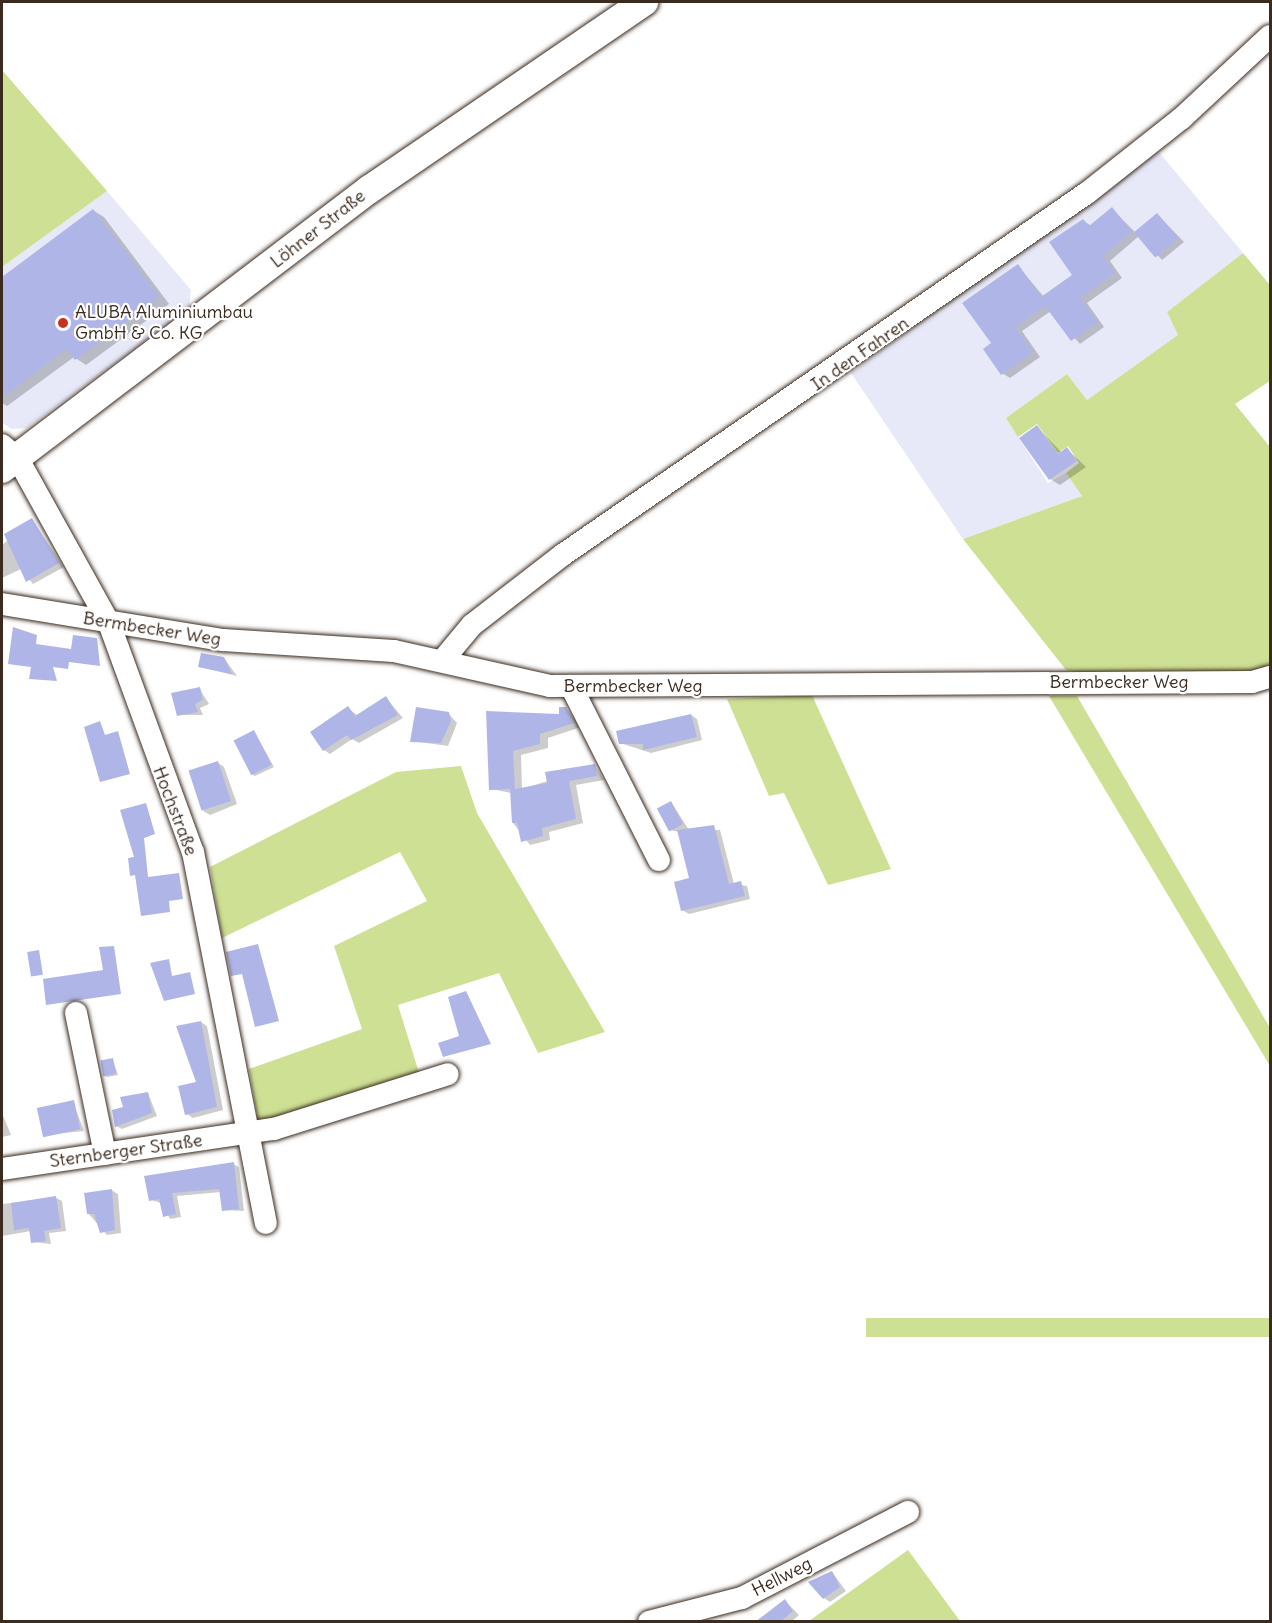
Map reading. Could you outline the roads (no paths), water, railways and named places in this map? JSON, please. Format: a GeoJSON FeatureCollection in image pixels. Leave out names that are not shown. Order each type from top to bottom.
{"type":"FeatureCollection","features":[{"type":"Feature","properties":{"kind":"main road","name":"Löhner Straße"},"geometry":{"type":"LineString","coordinates":[[7,458],[370,189],[644,2]]}},
{"type":"Feature","properties":{"kind":"street","name":"In den Fahren"},"geometry":{"type":"LineString","coordinates":[[442,661],[472,625],[564,554],[1087,193],[1182,118],[1270,36]]}},
{"type":"Feature","properties":{"kind":"street","name":"Hochstraße"},"geometry":{"type":"LineString","coordinates":[[7,458],[109,622],[193,852],[251,1133],[266,1223]]}},
{"type":"Feature","properties":{"kind":"street","name":"Bermbecker Weg"},"geometry":{"type":"LineString","coordinates":[[2,604],[223,640],[394,651],[571,686],[1252,682],[1270,677]]}},
{"type":"Feature","properties":{"kind":"street"},"geometry":{"type":"LineString","coordinates":[[571,686],[659,860]]}},
{"type":"Feature","properties":{"kind":"street"},"geometry":{"type":"LineString","coordinates":[[76,1013],[105,1154]]}},
{"type":"Feature","properties":{"kind":"street","name":"Sternberger Straße"},"geometry":{"type":"LineString","coordinates":[[2,1169],[251,1133],[448,1074]]}},
{"type":"Feature","properties":{"kind":"street","name":"Hellweg"},"geometry":{"type":"LineString","coordinates":[[649,1622],[742,1598],[908,1512]]}},
{"type":"Feature","properties":{"kind":"place","name":"ALUBA Aluminiumbau GmbH & Co. KG"},"geometry":{"type":"Point","coordinates":[63,323]}}]}
